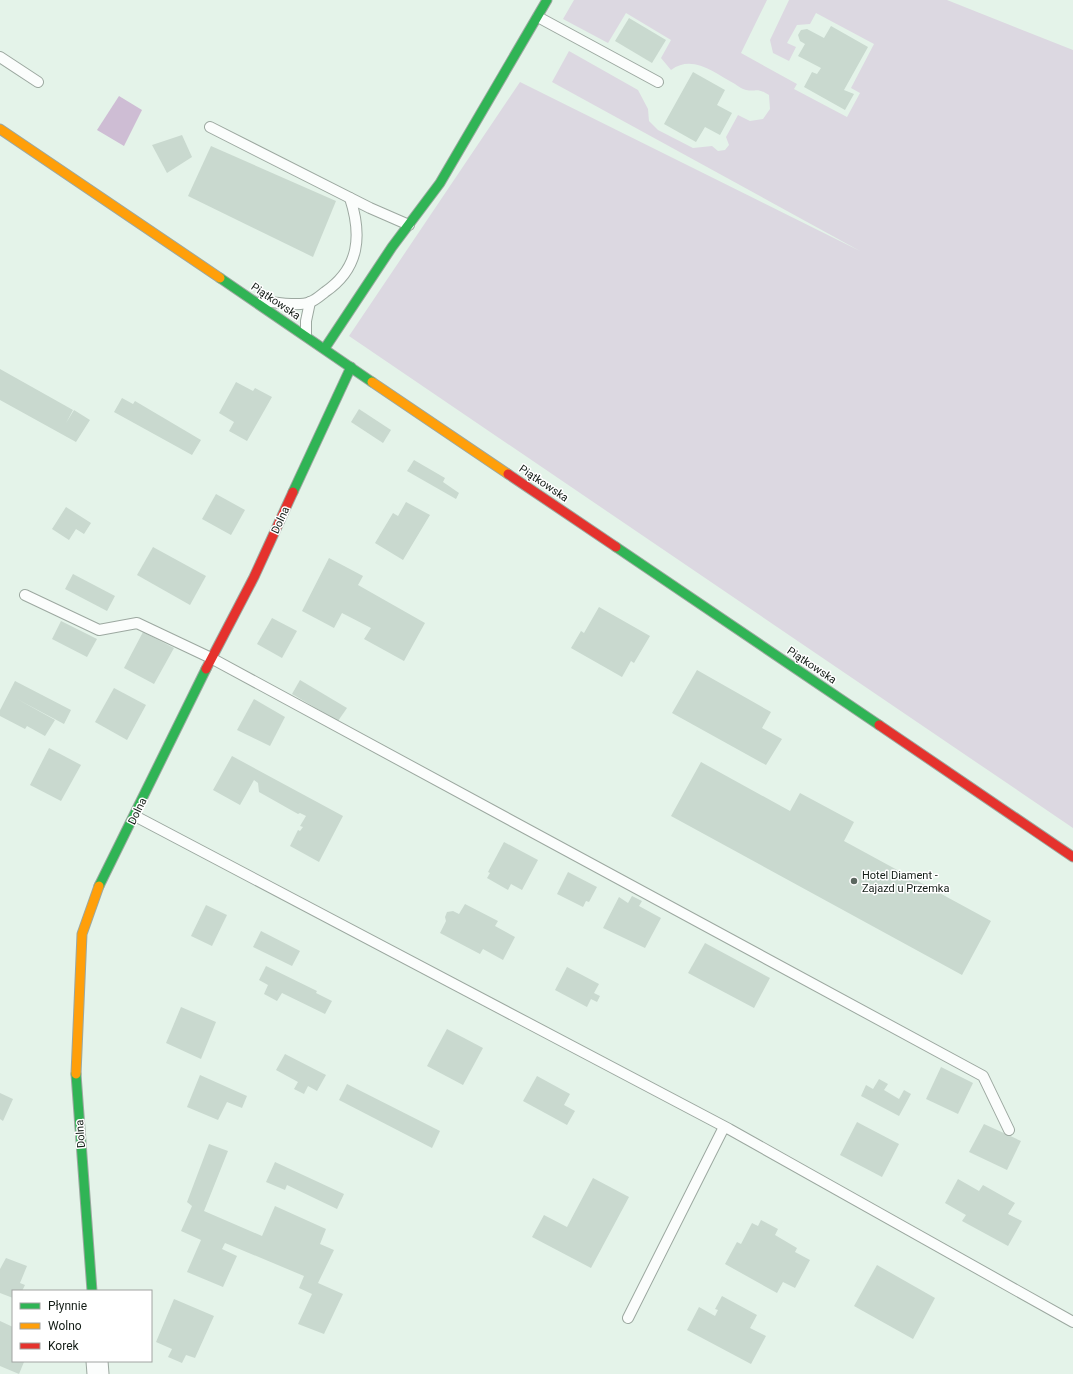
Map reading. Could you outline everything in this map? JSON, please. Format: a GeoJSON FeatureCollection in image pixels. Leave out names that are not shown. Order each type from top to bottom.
{"type":"FeatureCollection","features":[{"type":"Feature","properties":{"kind":"street"},"geometry":{"type":"LineString","coordinates":[[325,348],[409,225],[440,183],[547,0]]}},
{"type":"Feature","properties":{"kind":"street","name":"Piątkowska"},"geometry":{"type":"LineString","coordinates":[[0,129],[306,335],[1073,857]]}},
{"type":"Feature","properties":{"kind":"street","name":"Dolna"},"geometry":{"type":"LineString","coordinates":[[92,1290],[76,1076],[82,934],[100,884],[212,658],[254,577],[351,367]]}},
{"type":"Feature","properties":{"kind":"street"},"geometry":{"type":"LineString","coordinates":[[97,1362],[98,1374]]}},
{"type":"Feature","properties":{"kind":"lane"},"geometry":{"type":"LineString","coordinates":[[538,17],[658,82]]}},
{"type":"Feature","properties":{"kind":"lane"},"geometry":{"type":"LineString","coordinates":[[0,57],[38,82]]}},
{"type":"Feature","properties":{"kind":"lane"},"geometry":{"type":"LineString","coordinates":[[210,127],[350,198],[409,225]]}},
{"type":"Feature","properties":{"kind":"lane"},"geometry":{"type":"LineString","coordinates":[[253,300],[292,304],[310,302],[339,283],[354,260],[356,218],[350,198]]}},
{"type":"Feature","properties":{"kind":"lane"},"geometry":{"type":"LineString","coordinates":[[306,335],[306,321],[310,302]]}},
{"type":"Feature","properties":{"kind":"lane"},"geometry":{"type":"LineString","coordinates":[[26,596],[99,630],[137,623],[212,658],[983,1076],[1009,1130]]}},
{"type":"Feature","properties":{"kind":"lane"},"geometry":{"type":"LineString","coordinates":[[135,816],[724,1127],[1073,1322]]}},
{"type":"Feature","properties":{"kind":"lane"},"geometry":{"type":"LineString","coordinates":[[628,1318],[724,1127]]}},
{"type":"Feature","properties":{"kind":"shaded area"},"geometry":{"type":"Polygon","coordinates":[[[574,0],[767,0],[741,53],[797,84],[794,89],[847,117],[860,93],[851,88],[874,44],[816,13],[810,24],[797,25],[787,43],[796,47],[789,61],[773,53],[770,40],[789,0],[947,0],[1073,50],[1073,828],[349,336],[520,82],[860,251],[552,82],[569,51],[638,90],[648,109],[649,121],[658,130],[693,148],[712,146],[718,151],[725,150],[729,145],[726,137],[738,115],[750,121],[763,119],[770,109],[769,95],[759,90],[743,89],[703,67],[695,64],[687,64],[671,70],[661,58],[671,40],[626,13],[608,43],[563,19],[574,0]]]}},
{"type":"Feature","properties":{"kind":"shaded area"},"geometry":{"type":"Polygon","coordinates":[[[119,96],[142,110],[124,146],[97,130],[119,96]]]}},
{"type":"Feature","properties":{"kind":"building"},"geometry":{"type":"Polygon","coordinates":[[[629,18],[666,40],[652,63],[615,41],[629,18]]]}},
{"type":"Feature","properties":{"kind":"building"},"geometry":{"type":"Polygon","coordinates":[[[831,26],[868,47],[844,90],[854,94],[845,110],[804,87],[812,72],[817,74],[821,68],[798,56],[805,44],[800,41],[798,35],[801,30],[807,29],[824,38],[831,26]]]}},
{"type":"Feature","properties":{"kind":"building"},"geometry":{"type":"Polygon","coordinates":[[[693,72],[725,90],[717,105],[732,113],[720,135],[705,127],[696,142],[664,124],[693,72]]]}},
{"type":"Feature","properties":{"kind":"building"},"geometry":{"type":"Polygon","coordinates":[[[182,135],[192,157],[167,173],[152,145],[182,135]]]}},
{"type":"Feature","properties":{"kind":"building"},"geometry":{"type":"Polygon","coordinates":[[[211,146],[336,201],[313,257],[188,196],[211,146]]]}},
{"type":"Feature","properties":{"kind":"building"},"geometry":{"type":"Polygon","coordinates":[[[0,369],[73,410],[66,423],[74,410],[90,420],[76,442],[0,400],[0,369]]]}},
{"type":"Feature","properties":{"kind":"building"},"geometry":{"type":"Polygon","coordinates":[[[236,382],[253,391],[255,388],[272,397],[247,441],[229,431],[234,422],[219,413],[236,382]]]}},
{"type":"Feature","properties":{"kind":"building"},"geometry":{"type":"Polygon","coordinates":[[[122,398],[133,404],[135,401],[201,440],[192,455],[114,412],[122,398]]]}},
{"type":"Feature","properties":{"kind":"building"},"geometry":{"type":"Polygon","coordinates":[[[359,409],[391,430],[383,443],[351,422],[359,409]]]}},
{"type":"Feature","properties":{"kind":"building"},"geometry":{"type":"Polygon","coordinates":[[[414,460],[445,478],[443,482],[459,493],[456,499],[407,471],[414,460]]]}},
{"type":"Feature","properties":{"kind":"building"},"geometry":{"type":"Polygon","coordinates":[[[216,494],[245,510],[231,535],[202,519],[216,494]]]}},
{"type":"Feature","properties":{"kind":"building"},"geometry":{"type":"Polygon","coordinates":[[[406,502],[430,515],[403,560],[375,543],[393,513],[398,516],[406,502]]]}},
{"type":"Feature","properties":{"kind":"building"},"geometry":{"type":"Polygon","coordinates":[[[66,507],[91,523],[84,534],[76,529],[69,540],[52,529],[66,507]]]}},
{"type":"Feature","properties":{"kind":"building"},"geometry":{"type":"Polygon","coordinates":[[[153,547],[206,576],[190,605],[137,575],[153,547]]]}},
{"type":"Feature","properties":{"kind":"building"},"geometry":{"type":"Polygon","coordinates":[[[329,558],[363,576],[358,585],[425,623],[404,661],[364,639],[371,628],[342,613],[334,628],[302,611],[329,558]]]}},
{"type":"Feature","properties":{"kind":"building"},"geometry":{"type":"Polygon","coordinates":[[[73,574],[115,596],[107,611],[65,589],[73,574]]]}},
{"type":"Feature","properties":{"kind":"building"},"geometry":{"type":"Polygon","coordinates":[[[599,607],[650,636],[634,663],[631,661],[622,677],[571,648],[581,631],[584,633],[599,607]]]}},
{"type":"Feature","properties":{"kind":"building"},"geometry":{"type":"Polygon","coordinates":[[[272,618],[297,631],[282,658],[257,644],[272,618]]]}},
{"type":"Feature","properties":{"kind":"building"},"geometry":{"type":"Polygon","coordinates":[[[61,621],[97,639],[87,657],[52,639],[61,621]]]}},
{"type":"Feature","properties":{"kind":"building"},"geometry":{"type":"Polygon","coordinates":[[[143,632],[174,648],[154,684],[124,668],[143,632]]]}},
{"type":"Feature","properties":{"kind":"building"},"geometry":{"type":"Polygon","coordinates":[[[697,670],[771,712],[762,728],[782,739],[766,765],[672,713],[697,670]]]}},
{"type":"Feature","properties":{"kind":"building"},"geometry":{"type":"Polygon","coordinates":[[[300,680],[347,708],[338,721],[292,694],[300,680]]]}},
{"type":"Feature","properties":{"kind":"building"},"geometry":{"type":"Polygon","coordinates":[[[15,681],[71,710],[64,724],[17,699],[55,720],[45,736],[27,726],[25,729],[0,716],[0,710],[15,681]]]}},
{"type":"Feature","properties":{"kind":"building"},"geometry":{"type":"Polygon","coordinates":[[[114,688],[146,705],[127,740],[95,722],[114,688]]]}},
{"type":"Feature","properties":{"kind":"building"},"geometry":{"type":"Polygon","coordinates":[[[254,699],[285,717],[270,746],[237,730],[254,699]]]}},
{"type":"Feature","properties":{"kind":"building"},"geometry":{"type":"Polygon","coordinates":[[[49,748],[81,765],[61,801],[30,785],[49,748]]]}},
{"type":"Feature","properties":{"kind":"building"},"geometry":{"type":"Polygon","coordinates":[[[232,756],[343,816],[319,862],[290,846],[298,830],[300,831],[303,827],[300,826],[306,816],[300,813],[298,814],[259,792],[258,783],[254,780],[240,805],[213,790],[232,756]]]}},
{"type":"Feature","properties":{"kind":"building","name":"Hotel Diament - Zajazd u Przemka"},"geometry":{"type":"Polygon","coordinates":[[[701,762],[790,811],[800,793],[854,822],[844,841],[991,921],[962,975],[671,816],[701,762]]]}},
{"type":"Feature","properties":{"kind":"building"},"geometry":{"type":"Polygon","coordinates":[[[504,842],[538,860],[522,890],[511,884],[508,890],[487,878],[490,873],[488,872],[504,842]]]}},
{"type":"Feature","properties":{"kind":"building"},"geometry":{"type":"Polygon","coordinates":[[[568,872],[597,887],[589,902],[586,901],[583,907],[557,894],[568,872]]]}},
{"type":"Feature","properties":{"kind":"building"},"geometry":{"type":"Polygon","coordinates":[[[632,896],[642,901],[639,906],[661,918],[645,948],[603,928],[619,897],[628,903],[632,896]]]}},
{"type":"Feature","properties":{"kind":"building"},"geometry":{"type":"Polygon","coordinates":[[[465,904],[498,921],[495,926],[515,937],[503,960],[483,949],[480,954],[440,933],[446,921],[445,917],[447,912],[453,911],[459,914],[465,904]]]}},
{"type":"Feature","properties":{"kind":"building"},"geometry":{"type":"Polygon","coordinates":[[[206,905],[227,915],[212,946],[191,936],[206,905]]]}},
{"type":"Feature","properties":{"kind":"building"},"geometry":{"type":"Polygon","coordinates":[[[261,931],[300,951],[292,966],[253,947],[261,931]]]}},
{"type":"Feature","properties":{"kind":"building"},"geometry":{"type":"Polygon","coordinates":[[[705,943],[770,978],[754,1008],[688,973],[705,943]]]}},
{"type":"Feature","properties":{"kind":"building"},"geometry":{"type":"Polygon","coordinates":[[[266,966],[317,991],[316,993],[332,1001],[325,1014],[282,993],[277,1001],[264,994],[268,985],[259,980],[266,966]]]}},
{"type":"Feature","properties":{"kind":"building"},"geometry":{"type":"Polygon","coordinates":[[[567,967],[599,984],[594,993],[600,996],[597,1002],[591,999],[587,1007],[555,990],[567,967]]]}},
{"type":"Feature","properties":{"kind":"building"},"geometry":{"type":"Polygon","coordinates":[[[181,1007],[216,1022],[201,1059],[166,1043],[181,1007]]]}},
{"type":"Feature","properties":{"kind":"building"},"geometry":{"type":"Polygon","coordinates":[[[447,1029],[483,1048],[463,1085],[427,1066],[447,1029]]]}},
{"type":"Feature","properties":{"kind":"building"},"geometry":{"type":"Polygon","coordinates":[[[285,1054],[326,1075],[317,1091],[308,1086],[304,1094],[294,1089],[298,1082],[276,1070],[285,1054]]]}},
{"type":"Feature","properties":{"kind":"building"},"geometry":{"type":"Polygon","coordinates":[[[941,1067],[973,1083],[958,1114],[926,1099],[941,1067]]]}},
{"type":"Feature","properties":{"kind":"building"},"geometry":{"type":"Polygon","coordinates":[[[200,1075],[247,1096],[242,1108],[227,1102],[218,1120],[187,1107],[200,1075]]]}},
{"type":"Feature","properties":{"kind":"building"},"geometry":{"type":"Polygon","coordinates":[[[537,1076],[570,1094],[564,1105],[575,1111],[567,1125],[523,1101],[537,1076]]]}},
{"type":"Feature","properties":{"kind":"building"},"geometry":{"type":"Polygon","coordinates":[[[879,1079],[888,1084],[884,1090],[899,1099],[904,1090],[911,1094],[899,1116],[861,1096],[866,1085],[873,1089],[879,1079]]]}},
{"type":"Feature","properties":{"kind":"building"},"geometry":{"type":"Polygon","coordinates":[[[347,1084],[440,1131],[432,1148],[339,1100],[347,1084]]]}},
{"type":"Feature","properties":{"kind":"building"},"geometry":{"type":"Polygon","coordinates":[[[0,1093],[13,1099],[3,1121],[0,1119],[0,1093]]]}},
{"type":"Feature","properties":{"kind":"building"},"geometry":{"type":"Polygon","coordinates":[[[857,1122],[899,1144],[882,1177],[840,1155],[857,1122]]]}},
{"type":"Feature","properties":{"kind":"building"},"geometry":{"type":"Polygon","coordinates":[[[984,1124],[1021,1141],[1007,1170],[969,1152],[984,1124]]]}},
{"type":"Feature","properties":{"kind":"building"},"geometry":{"type":"Polygon","coordinates":[[[209,1144],[228,1151],[204,1211],[262,1236],[275,1206],[326,1229],[320,1244],[334,1250],[318,1283],[343,1294],[324,1334],[298,1324],[312,1294],[299,1288],[304,1276],[225,1243],[222,1249],[237,1256],[223,1287],[187,1272],[201,1240],[181,1231],[192,1206],[187,1202],[209,1144]]]}},
{"type":"Feature","properties":{"kind":"building"},"geometry":{"type":"Polygon","coordinates":[[[275,1162],[344,1194],[337,1209],[287,1185],[285,1190],[266,1182],[275,1162]]]}},
{"type":"Feature","properties":{"kind":"building"},"geometry":{"type":"Polygon","coordinates":[[[593,1178],[629,1197],[591,1268],[532,1237],[544,1215],[567,1227],[593,1178]]]}},
{"type":"Feature","properties":{"kind":"building"},"geometry":{"type":"Polygon","coordinates":[[[958,1179],[979,1191],[983,1185],[1015,1203],[1008,1214],[1022,1221],[1008,1246],[962,1221],[966,1215],[945,1203],[958,1179]]]}},
{"type":"Feature","properties":{"kind":"building"},"geometry":{"type":"Polygon","coordinates":[[[761,1220],[778,1229],[775,1235],[797,1248],[795,1252],[810,1260],[795,1288],[783,1282],[777,1293],[725,1264],[737,1242],[741,1244],[752,1223],[758,1226],[761,1220]]]}},
{"type":"Feature","properties":{"kind":"building"},"geometry":{"type":"Polygon","coordinates":[[[6,1258],[27,1266],[20,1283],[25,1285],[22,1290],[12,1290],[12,1298],[0,1293],[0,1269],[6,1258]]]}},
{"type":"Feature","properties":{"kind":"building"},"geometry":{"type":"Polygon","coordinates":[[[877,1265],[935,1298],[913,1339],[854,1306],[877,1265]]]}},
{"type":"Feature","properties":{"kind":"building"},"geometry":{"type":"Polygon","coordinates":[[[722,1296],[757,1315],[750,1328],[766,1336],[751,1364],[687,1330],[699,1307],[715,1316],[718,1310],[715,1309],[722,1296]]]}},
{"type":"Feature","properties":{"kind":"building"},"geometry":{"type":"Polygon","coordinates":[[[174,1299],[214,1316],[195,1358],[186,1355],[182,1363],[168,1357],[172,1349],[156,1342],[174,1299]]]}},
{"type":"Feature","properties":{"kind":"building"},"geometry":{"type":"Polygon","coordinates":[[[0,1321],[12,1327],[12,1362],[24,1362],[19,1374],[0,1366],[0,1321]]]}},
{"type":"Feature","properties":{"kind":"traffic: fast"},"geometry":{"type":"LineString","coordinates":[[325,348],[392,247],[440,183],[547,0]]}},
{"type":"Feature","properties":{"kind":"traffic: fast"},"geometry":{"type":"LineString","coordinates":[[220,278],[372,382]]}},
{"type":"Feature","properties":{"kind":"traffic: fast"},"geometry":{"type":"LineString","coordinates":[[293,492],[351,367]]}},
{"type":"Feature","properties":{"kind":"traffic: fast"},"geometry":{"type":"LineString","coordinates":[[616,547],[879,725]]}},
{"type":"Feature","properties":{"kind":"traffic: fast"},"geometry":{"type":"LineString","coordinates":[[99,886],[206,669]]}},
{"type":"Feature","properties":{"kind":"traffic: fast"},"geometry":{"type":"LineString","coordinates":[[76,1074],[92,1290]]}},
{"type":"Feature","properties":{"kind":"traffic: slow"},"geometry":{"type":"LineString","coordinates":[[0,129],[220,278]]}},
{"type":"Feature","properties":{"kind":"traffic: slow"},"geometry":{"type":"LineString","coordinates":[[372,382],[508,474]]}},
{"type":"Feature","properties":{"kind":"traffic: slow"},"geometry":{"type":"LineString","coordinates":[[76,1074],[82,934],[99,886]]}},
{"type":"Feature","properties":{"kind":"traffic: jam"},"geometry":{"type":"LineString","coordinates":[[508,474],[616,547]]}},
{"type":"Feature","properties":{"kind":"traffic: jam"},"geometry":{"type":"LineString","coordinates":[[206,669],[254,577],[293,492]]}},
{"type":"Feature","properties":{"kind":"traffic: jam"},"geometry":{"type":"LineString","coordinates":[[879,725],[1073,857]]}},
{"type":"Feature","properties":{"kind":"place","name":"Hotel Diament - Zajazd u Przemka"},"geometry":{"type":"Point","coordinates":[854,881]}}]}
